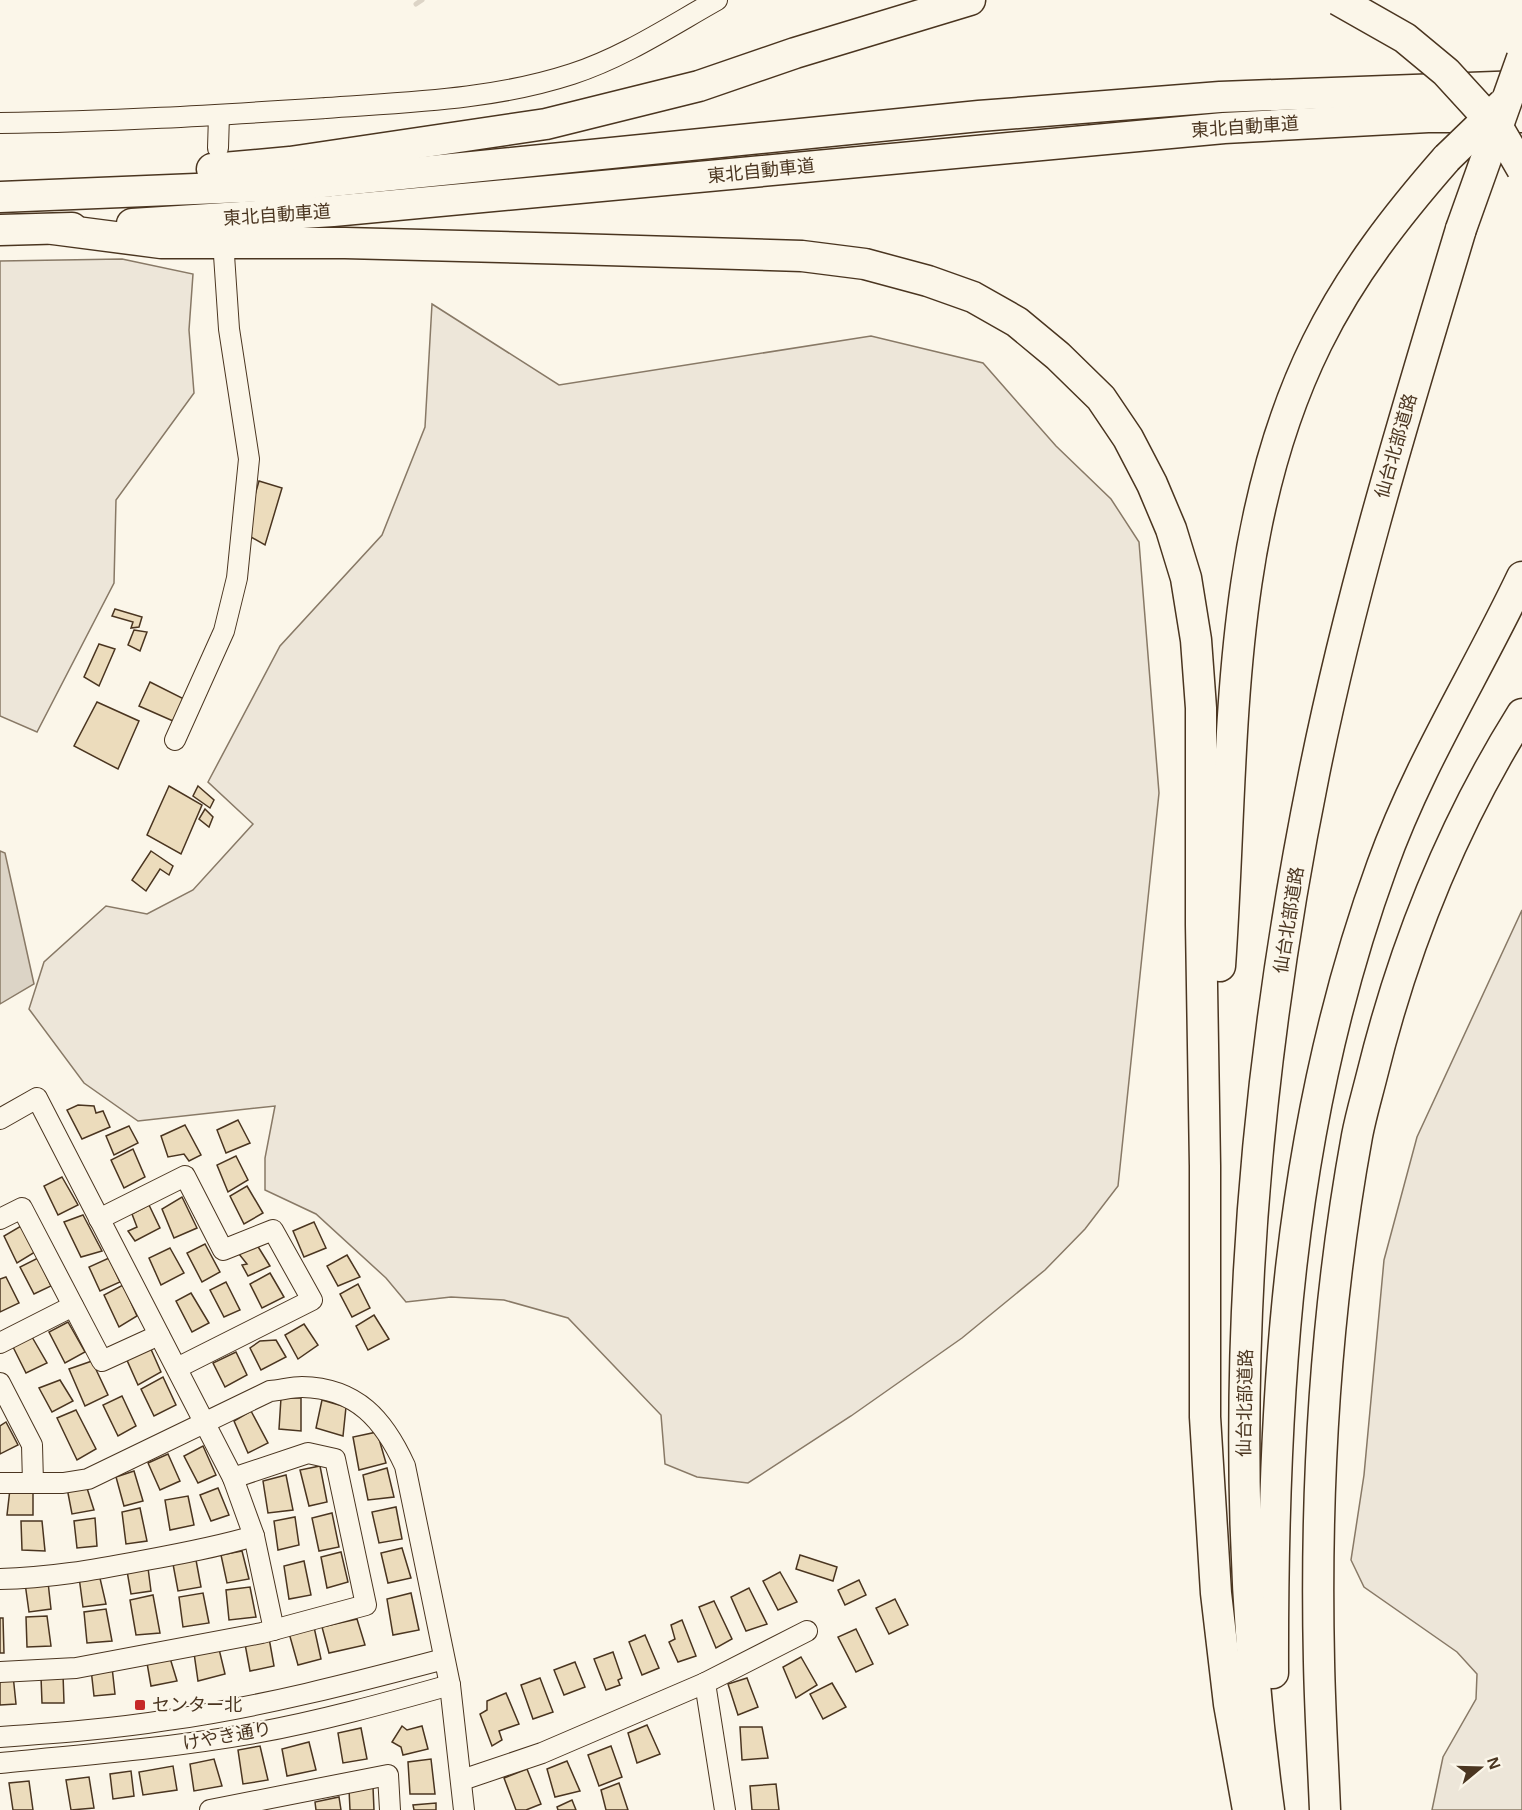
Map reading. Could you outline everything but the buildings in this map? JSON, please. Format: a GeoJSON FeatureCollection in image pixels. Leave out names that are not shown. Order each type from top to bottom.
{"type":"FeatureCollection","features":[{"type":"Feature","properties":{"kind":"highway"},"geometry":{"type":"LineString","coordinates":[[0,188],[92,182],[290,162],[546,124],[699,86],[795,53],[970,0]]}},
{"type":"Feature","properties":{"kind":"highway"},"geometry":{"type":"LineString","coordinates":[[1338,0],[1405,38],[1446,72],[1500,131],[1522,169]]}},
{"type":"Feature","properties":{"kind":"highway","name":"仙台北部道路"},"geometry":{"type":"LineString","coordinates":[[1269,1810],[1254,1673],[1244,1475],[1245,1361],[1251,1214],[1264,1083],[1285,939],[1314,774],[1343,644],[1379,505],[1461,229],[1522,58]]}},
{"type":"Feature","properties":{"kind":"highway"},"geometry":{"type":"LineString","coordinates":[[1205,1166],[1221,958],[1240,633],[1251,551],[1269,472],[1293,398],[1312,354],[1345,292],[1406,205],[1447,158],[1522,88]]}},
{"type":"Feature","properties":{"kind":"highway","name":"東北自動車道"},"geometry":{"type":"LineString","coordinates":[[0,197],[293,184],[979,116],[1220,98],[1522,88]]}},
{"type":"Feature","properties":{"kind":"highway","name":"東北自動車道"},"geometry":{"type":"LineString","coordinates":[[0,230],[53,229],[333,211],[1224,128],[1428,117],[1522,117]]}},
{"type":"Feature","properties":{"kind":"highway"},"geometry":{"type":"LineString","coordinates":[[53,229],[162,243],[345,243],[802,256],[865,264],[928,281],[973,297],[1017,322],[1059,356],[1101,398],[1128,438],[1152,484],[1171,529],[1186,578],[1196,640],[1201,708],[1205,1417],[1216,1593],[1229,1704],[1248,1810]]}},
{"type":"Feature","properties":{"kind":"highway"},"geometry":{"type":"LineString","coordinates":[[1283,1810],[1273,1675],[1275,1484],[1286,1301],[1302,1180],[1320,1082],[1356,942],[1383,862],[1448,720],[1522,577]]}},
{"type":"Feature","properties":{"kind":"highway"},"geometry":{"type":"LineString","coordinates":[[1325,1810],[1318,1662],[1325,1402],[1337,1267],[1357,1134],[1384,1023],[1422,915],[1465,817],[1522,714]]}},
{"type":"Feature","properties":{"kind":"street"},"geometry":{"type":"LineString","coordinates":[[0,123],[219,115],[458,98],[514,90],[572,74],[617,57],[717,0]]}},
{"type":"Feature","properties":{"kind":"street"},"geometry":{"type":"LineString","coordinates":[[218,148],[219,115]]}},
{"type":"Feature","properties":{"kind":"street"},"geometry":{"type":"LineString","coordinates":[[175,740],[224,631],[237,578],[249,459],[229,329],[224,255]]}},
{"type":"Feature","properties":{"kind":"street"},"geometry":{"type":"LineString","coordinates":[[0,1119],[37,1098],[233,1478],[254,1536],[274,1630]]}},
{"type":"Feature","properties":{"kind":"street"},"geometry":{"type":"LineString","coordinates":[[99,1219],[185,1176],[223,1250],[273,1230],[312,1300],[177,1368]]}},
{"type":"Feature","properties":{"kind":"street"},"geometry":{"type":"LineString","coordinates":[[0,1219],[22,1208],[102,1360],[159,1335]]}},
{"type":"Feature","properties":{"kind":"street"},"geometry":{"type":"LineString","coordinates":[[0,1343],[73,1306]]}},
{"type":"Feature","properties":{"kind":"street"},"geometry":{"type":"LineString","coordinates":[[0,1383],[32,1445],[33,1483]]}},
{"type":"Feature","properties":{"kind":"street"},"geometry":{"type":"LineString","coordinates":[[0,1483],[63,1483],[88,1479],[270,1391],[301,1387],[333,1390],[366,1407],[396,1446],[405,1466],[450,1684],[464,1810]]}},
{"type":"Feature","properties":{"kind":"street"},"geometry":{"type":"LineString","coordinates":[[0,1672],[76,1668],[274,1630],[366,1605],[335,1459],[308,1453],[233,1478]]}},
{"type":"Feature","properties":{"kind":"street"},"geometry":{"type":"LineString","coordinates":[[0,1579],[37,1578],[117,1566],[218,1547],[254,1536]]}},
{"type":"Feature","properties":{"kind":"street"},"geometry":{"type":"LineString","coordinates":[[462,1780],[542,1753],[705,1683],[807,1631]]}},
{"type":"Feature","properties":{"kind":"street"},"geometry":{"type":"LineString","coordinates":[[0,1737],[87,1731],[170,1720],[340,1687],[444,1659]]}},
{"type":"Feature","properties":{"kind":"street"},"geometry":{"type":"LineString","coordinates":[[705,1683],[725,1810]]}},
{"type":"Feature","properties":{"kind":"street","name":"けやき通り"},"geometry":{"type":"LineString","coordinates":[[0,1763],[164,1746],[255,1733],[332,1716],[450,1684]]}},
{"type":"Feature","properties":{"kind":"street"},"geometry":{"type":"LineString","coordinates":[[210,1810],[388,1775],[390,1810]]}},
{"type":"Feature","properties":{"kind":"shaded area"},"geometry":{"type":"Polygon","coordinates":[[[122,259],[193,274],[189,330],[194,393],[116,500],[114,583],[37,732],[0,716],[0,261],[122,259]]]}},
{"type":"Feature","properties":{"kind":"shaded area"},"geometry":{"type":"Polygon","coordinates":[[[432,304],[559,385],[871,336],[983,363],[1056,446],[1111,499],[1139,542],[1159,793],[1118,1186],[1085,1229],[1045,1270],[962,1338],[851,1416],[748,1483],[697,1477],[665,1464],[661,1415],[568,1318],[504,1300],[451,1297],[406,1302],[386,1278],[316,1214],[265,1190],[265,1158],[275,1106],[138,1121],[84,1083],[29,1009],[44,962],[106,906],[147,914],[193,890],[253,824],[208,782],[280,646],[382,535],[425,427],[432,304]]]}},
{"type":"Feature","properties":{"kind":"shaded area"},"geometry":{"type":"Polygon","coordinates":[[[0,851],[5,853],[34,984],[0,1004],[0,851]]]}},
{"type":"Feature","properties":{"kind":"shaded area"},"geometry":{"type":"Polygon","coordinates":[[[1522,910],[1522,1810],[1432,1810],[1443,1757],[1476,1699],[1477,1674],[1457,1652],[1364,1587],[1351,1560],[1364,1475],[1384,1260],[1417,1137],[1522,910]]]}},
{"type":"Feature","properties":{"kind":"waterway"},"geometry":{"type":"LineString","coordinates":[[416,4],[422,0]]}},
{"type":"Feature","properties":{"kind":"place","name":"センター北"},"geometry":{"type":"Point","coordinates":[140,1705]}}]}
